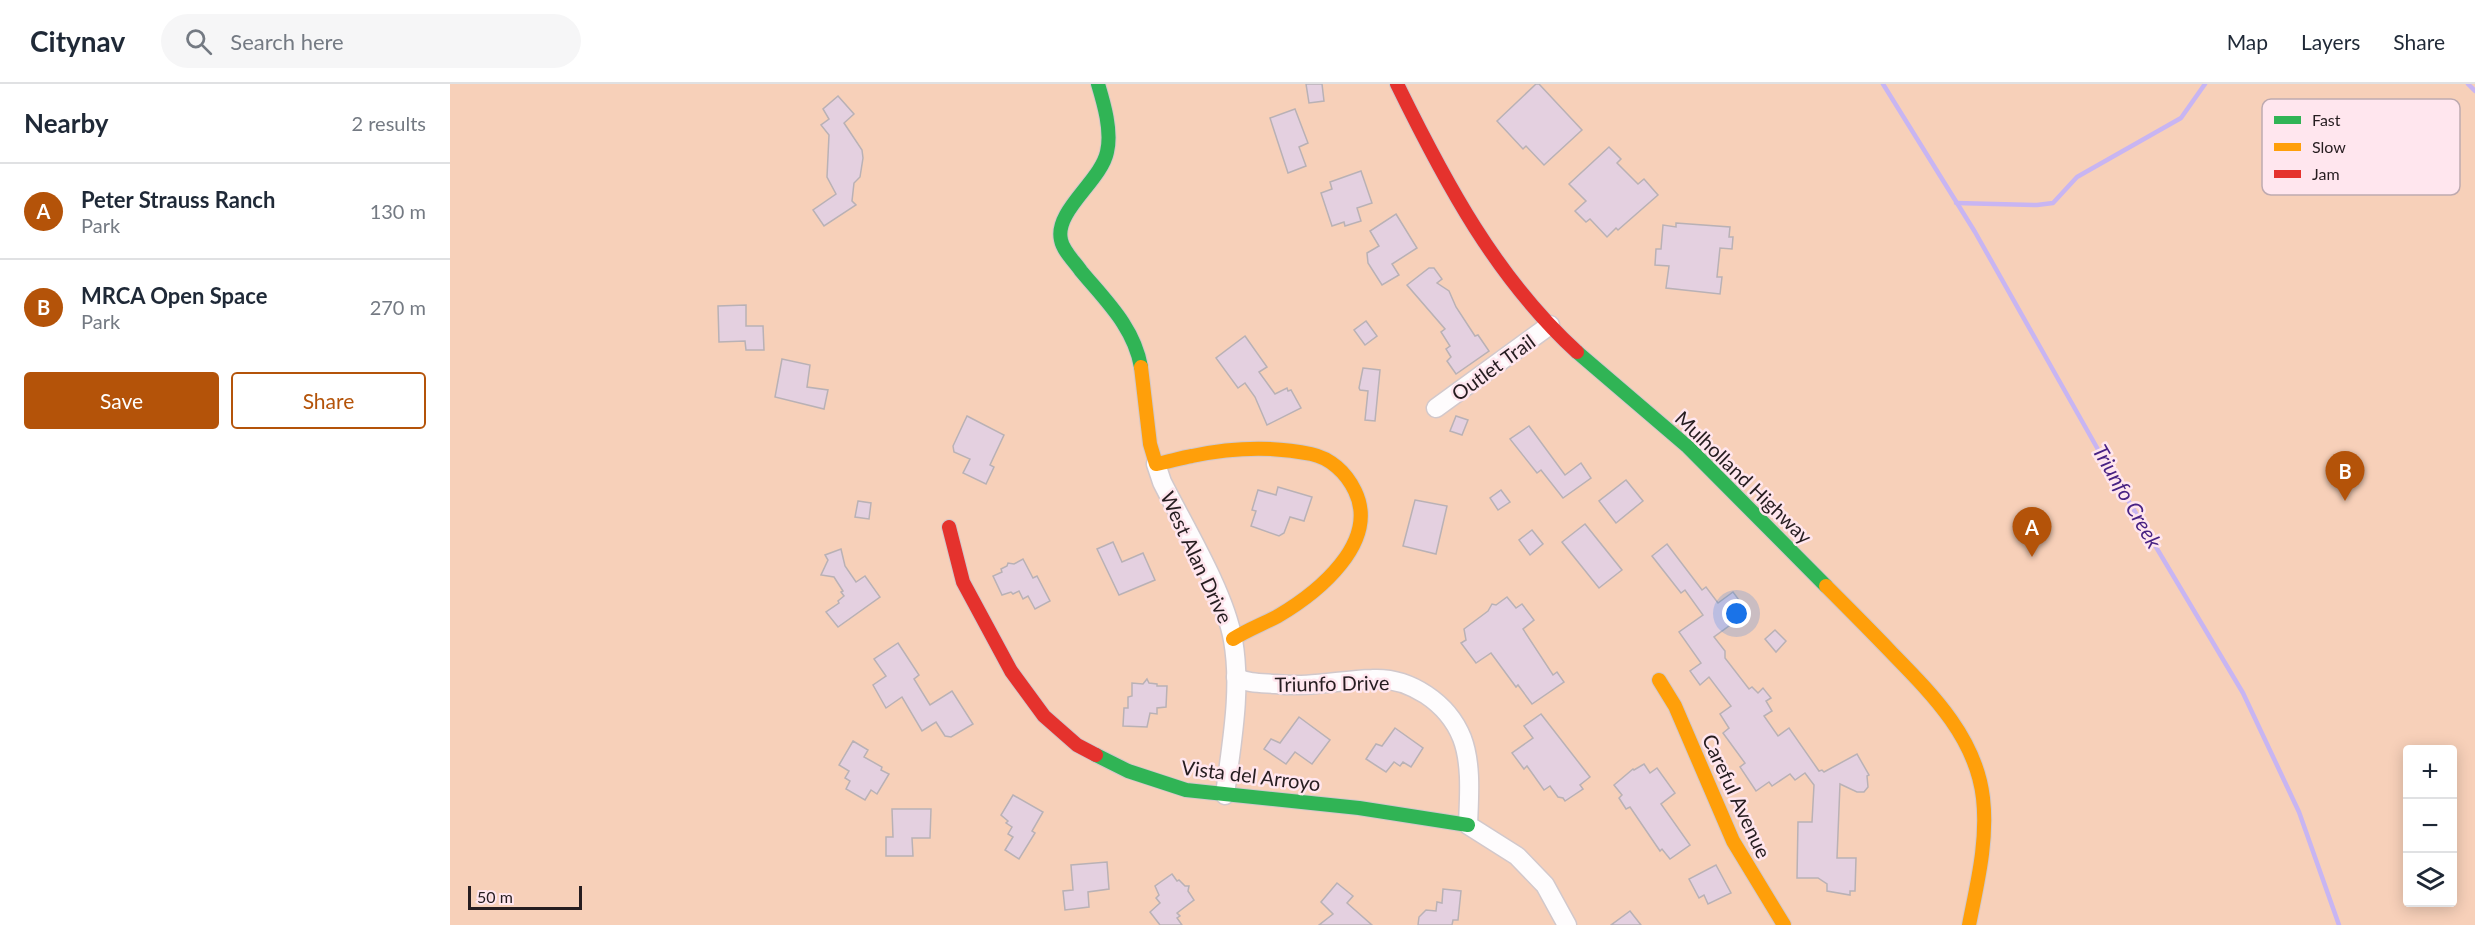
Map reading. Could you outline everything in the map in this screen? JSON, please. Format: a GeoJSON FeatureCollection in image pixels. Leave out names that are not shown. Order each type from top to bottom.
{"type":"FeatureCollection","features":[{"type":"Feature","properties":{"kind":"street"},"geometry":{"type":"LineString","coordinates":[[1098,84],[1104,105],[1107,152],[1092,181],[1062,225],[1061,241],[1068,253],[1111,304],[1135,342],[1141,360],[1145,424],[1156,464],[1214,452],[1275,450],[1315,454],[1334,463],[1350,481],[1359,500],[1359,530],[1351,551],[1329,577],[1286,611],[1233,639]]}},
{"type":"Feature","properties":{"kind":"street","name":"Mulholland Highway"},"geometry":{"type":"LineString","coordinates":[[1397,84],[1452,189],[1487,249],[1524,297],[1585,359],[1688,447],[1899,662],[1957,727],[1981,777],[1986,806],[1982,858],[1969,925]]}},
{"type":"Feature","properties":{"kind":"street","name":"Outlet Trail"},"geometry":{"type":"LineString","coordinates":[[1436,408],[1550,325]]}},
{"type":"Feature","properties":{"kind":"street","name":"West Alan Drive"},"geometry":{"type":"LineString","coordinates":[[1156,464],[1162,482],[1216,589],[1233,639],[1236,677],[1225,795]]}},
{"type":"Feature","properties":{"kind":"street","name":"Vista del Arroyo"},"geometry":{"type":"LineString","coordinates":[[949,527],[963,582],[1011,671],[1044,716],[1077,745],[1128,771],[1185,790],[1359,808],[1468,825]]}},
{"type":"Feature","properties":{"kind":"street","name":"Triunfo Drive"},"geometry":{"type":"LineString","coordinates":[[1236,677],[1244,681],[1292,686],[1322,686],[1373,678],[1402,682],[1433,698],[1462,738],[1467,763],[1468,825]]}},
{"type":"Feature","properties":{"kind":"street","name":"Careful Avenue"},"geometry":{"type":"LineString","coordinates":[[1659,680],[1675,706],[1733,841],[1784,925]]}},
{"type":"Feature","properties":{"kind":"street"},"geometry":{"type":"LineString","coordinates":[[1468,825],[1517,856],[1545,885],[1567,925]]}},
{"type":"Feature","properties":{"kind":"shaded area"},"geometry":{"type":"Polygon","coordinates":[[[450,84],[2475,84],[2475,925],[450,925],[450,84]]]}},
{"type":"Feature","properties":{"kind":"building"},"geometry":{"type":"Polygon","coordinates":[[[1306,84],[1322,84],[1324,101],[1309,103],[1306,84]]]}},
{"type":"Feature","properties":{"kind":"building"},"geometry":{"type":"Polygon","coordinates":[[[1536,84],[1539,84],[1582,130],[1544,165],[1526,146],[1523,149],[1497,121],[1536,84]]]}},
{"type":"Feature","properties":{"kind":"building"},"geometry":{"type":"Polygon","coordinates":[[[838,96],[854,114],[844,123],[862,150],[863,158],[860,177],[854,183],[852,201],[856,205],[824,226],[813,210],[836,194],[827,177],[829,135],[821,125],[829,119],[823,109],[838,96]]]}},
{"type":"Feature","properties":{"kind":"building"},"geometry":{"type":"Polygon","coordinates":[[[1295,109],[1308,143],[1299,147],[1306,166],[1288,173],[1270,118],[1295,109]]]}},
{"type":"Feature","properties":{"kind":"building"},"geometry":{"type":"Polygon","coordinates":[[[1609,147],[1621,159],[1617,163],[1638,184],[1644,179],[1658,195],[1607,237],[1590,219],[1586,222],[1575,211],[1586,201],[1569,184],[1609,147]]]}},
{"type":"Feature","properties":{"kind":"building"},"geometry":{"type":"Polygon","coordinates":[[[1361,171],[1372,203],[1357,208],[1361,221],[1345,226],[1344,222],[1332,226],[1321,193],[1332,189],[1330,182],[1361,171]]]}},
{"type":"Feature","properties":{"kind":"building"},"geometry":{"type":"Polygon","coordinates":[[[1396,214],[1417,248],[1392,264],[1399,275],[1382,285],[1368,263],[1367,253],[1379,246],[1370,231],[1396,214]]]}},
{"type":"Feature","properties":{"kind":"building"},"geometry":{"type":"Polygon","coordinates":[[[1676,223],[1730,227],[1729,237],[1733,237],[1732,249],[1720,248],[1717,277],[1722,277],[1720,294],[1666,288],[1669,266],[1655,265],[1656,249],[1661,249],[1663,225],[1676,227],[1676,223]]]}},
{"type":"Feature","properties":{"kind":"building"},"geometry":{"type":"Polygon","coordinates":[[[1429,268],[1434,268],[1442,279],[1437,283],[1449,291],[1456,307],[1475,336],[1478,335],[1489,351],[1456,374],[1447,361],[1451,357],[1446,349],[1450,346],[1441,332],[1445,329],[1407,285],[1429,268]]]}},
{"type":"Feature","properties":{"kind":"building"},"geometry":{"type":"Polygon","coordinates":[[[746,305],[746,326],[763,326],[764,350],[746,350],[745,341],[719,342],[718,306],[746,305]]]}},
{"type":"Feature","properties":{"kind":"building"},"geometry":{"type":"Polygon","coordinates":[[[1366,321],[1377,336],[1365,345],[1354,330],[1366,321]]]}},
{"type":"Feature","properties":{"kind":"building"},"geometry":{"type":"Polygon","coordinates":[[[1245,336],[1267,367],[1259,372],[1275,394],[1287,388],[1288,391],[1291,390],[1301,408],[1267,425],[1255,397],[1245,383],[1238,388],[1216,358],[1245,336]]]}},
{"type":"Feature","properties":{"kind":"building"},"geometry":{"type":"Polygon","coordinates":[[[782,359],[810,365],[807,387],[828,390],[824,409],[775,397],[782,359]]]}},
{"type":"Feature","properties":{"kind":"building"},"geometry":{"type":"Polygon","coordinates":[[[1363,368],[1380,370],[1375,421],[1365,420],[1368,391],[1359,388],[1363,368]]]}},
{"type":"Feature","properties":{"kind":"building"},"geometry":{"type":"Polygon","coordinates":[[[967,416],[1004,435],[990,465],[994,467],[986,484],[963,473],[970,459],[954,452],[953,446],[967,416]]]}},
{"type":"Feature","properties":{"kind":"building"},"geometry":{"type":"Polygon","coordinates":[[[1456,416],[1468,420],[1462,435],[1450,431],[1456,416]]]}},
{"type":"Feature","properties":{"kind":"building"},"geometry":{"type":"Polygon","coordinates":[[[1529,426],[1565,475],[1581,463],[1591,478],[1563,498],[1541,470],[1537,473],[1510,439],[1529,426]]]}},
{"type":"Feature","properties":{"kind":"building"},"geometry":{"type":"Polygon","coordinates":[[[1626,480],[1643,501],[1616,523],[1599,501],[1626,480]]]}},
{"type":"Feature","properties":{"kind":"building"},"geometry":{"type":"Polygon","coordinates":[[[1278,487],[1312,497],[1304,521],[1290,517],[1284,533],[1279,536],[1251,526],[1256,511],[1252,510],[1258,490],[1276,495],[1278,487]]]}},
{"type":"Feature","properties":{"kind":"building"},"geometry":{"type":"Polygon","coordinates":[[[1501,490],[1510,502],[1498,510],[1490,498],[1501,490]]]}},
{"type":"Feature","properties":{"kind":"building"},"geometry":{"type":"Polygon","coordinates":[[[1415,500],[1447,506],[1436,554],[1403,546],[1415,500]]]}},
{"type":"Feature","properties":{"kind":"building"},"geometry":{"type":"Polygon","coordinates":[[[858,501],[871,503],[869,519],[855,517],[858,501]]]}},
{"type":"Feature","properties":{"kind":"building"},"geometry":{"type":"Polygon","coordinates":[[[1585,524],[1622,570],[1599,588],[1562,542],[1585,524]]]}},
{"type":"Feature","properties":{"kind":"building"},"geometry":{"type":"Polygon","coordinates":[[[1532,530],[1543,544],[1530,555],[1519,540],[1532,530]]]}},
{"type":"Feature","properties":{"kind":"building"},"geometry":{"type":"Polygon","coordinates":[[[1113,542],[1122,562],[1143,553],[1155,580],[1119,595],[1097,549],[1113,542]]]}},
{"type":"Feature","properties":{"kind":"building"},"geometry":{"type":"Polygon","coordinates":[[[1667,544],[1702,590],[1706,587],[1718,603],[1733,592],[1748,612],[1714,637],[1725,651],[1725,658],[1749,689],[1752,687],[1758,693],[1763,688],[1771,698],[1766,701],[1772,711],[1764,716],[1778,736],[1789,728],[1819,771],[1824,772],[1857,754],[1869,775],[1867,776],[1868,787],[1864,792],[1857,792],[1840,784],[1837,858],[1856,858],[1855,891],[1850,891],[1850,895],[1827,891],[1827,884],[1818,878],[1797,878],[1798,822],[1812,822],[1814,785],[1805,773],[1795,780],[1790,774],[1772,786],[1769,782],[1756,791],[1740,767],[1745,763],[1723,733],[1729,728],[1720,714],[1731,706],[1709,677],[1700,685],[1690,671],[1701,663],[1679,632],[1703,615],[1685,590],[1681,593],[1652,556],[1667,544]]]}},
{"type":"Feature","properties":{"kind":"building"},"geometry":{"type":"Polygon","coordinates":[[[841,549],[845,566],[856,582],[865,576],[880,597],[838,627],[826,612],[839,603],[838,601],[844,596],[841,592],[843,591],[834,577],[821,575],[828,560],[825,555],[841,549]]]}},
{"type":"Feature","properties":{"kind":"building"},"geometry":{"type":"Polygon","coordinates":[[[1023,559],[1033,578],[1037,576],[1050,601],[1035,609],[1028,596],[1023,599],[1019,591],[1002,595],[993,576],[1002,572],[1001,569],[1008,563],[1014,564],[1023,559]]]}},
{"type":"Feature","properties":{"kind":"building"},"geometry":{"type":"Polygon","coordinates":[[[1507,597],[1516,608],[1522,604],[1534,620],[1523,629],[1553,675],[1557,672],[1564,682],[1532,704],[1518,685],[1516,687],[1491,653],[1476,663],[1461,643],[1466,640],[1464,629],[1488,611],[1492,604],[1496,605],[1507,597]]]}},
{"type":"Feature","properties":{"kind":"building"},"geometry":{"type":"Polygon","coordinates":[[[1775,630],[1786,641],[1776,652],[1765,639],[1775,630]]]}},
{"type":"Feature","properties":{"kind":"building"},"geometry":{"type":"Polygon","coordinates":[[[898,643],[919,675],[914,679],[930,705],[952,691],[973,724],[951,737],[945,736],[936,722],[922,731],[902,697],[886,708],[873,685],[886,676],[874,659],[898,643]]]}},
{"type":"Feature","properties":{"kind":"building"},"geometry":{"type":"Polygon","coordinates":[[[1147,679],[1149,683],[1157,684],[1157,686],[1167,686],[1166,707],[1157,708],[1157,714],[1150,713],[1147,727],[1123,726],[1124,708],[1128,708],[1128,697],[1132,696],[1132,683],[1143,684],[1147,679]]]}},
{"type":"Feature","properties":{"kind":"building"},"geometry":{"type":"Polygon","coordinates":[[[1541,714],[1590,777],[1580,785],[1583,789],[1565,801],[1558,797],[1550,786],[1544,790],[1527,766],[1524,769],[1512,753],[1533,738],[1524,726],[1541,714]]]}},
{"type":"Feature","properties":{"kind":"building"},"geometry":{"type":"Polygon","coordinates":[[[1299,717],[1330,740],[1312,764],[1295,752],[1286,764],[1264,749],[1271,739],[1280,743],[1299,717]]]}},
{"type":"Feature","properties":{"kind":"building"},"geometry":{"type":"Polygon","coordinates":[[[1395,728],[1423,748],[1411,767],[1403,762],[1400,766],[1394,762],[1386,772],[1366,759],[1376,744],[1382,746],[1395,728]]]}},
{"type":"Feature","properties":{"kind":"building"},"geometry":{"type":"Polygon","coordinates":[[[853,741],[868,750],[864,757],[882,767],[881,770],[889,774],[877,794],[871,790],[865,800],[846,789],[850,781],[845,778],[849,771],[839,765],[853,741]]]}},
{"type":"Feature","properties":{"kind":"building"},"geometry":{"type":"Polygon","coordinates":[[[1644,764],[1650,773],[1657,768],[1675,793],[1661,804],[1690,845],[1670,859],[1662,849],[1660,851],[1630,807],[1626,809],[1619,798],[1622,795],[1614,785],[1633,769],[1644,764]]]}},
{"type":"Feature","properties":{"kind":"building"},"geometry":{"type":"Polygon","coordinates":[[[1013,795],[1043,812],[1032,831],[1035,833],[1019,859],[1005,850],[1013,837],[1008,834],[1012,827],[1001,815],[1013,795]]]}},
{"type":"Feature","properties":{"kind":"building"},"geometry":{"type":"Polygon","coordinates":[[[892,809],[931,809],[930,838],[912,838],[913,856],[886,856],[886,837],[893,837],[892,809]]]}},
{"type":"Feature","properties":{"kind":"building"},"geometry":{"type":"Polygon","coordinates":[[[1107,862],[1109,889],[1088,892],[1089,907],[1065,910],[1063,891],[1073,890],[1071,865],[1107,862]]]}},
{"type":"Feature","properties":{"kind":"building"},"geometry":{"type":"Polygon","coordinates":[[[1716,865],[1731,893],[1708,904],[1704,895],[1699,898],[1689,879],[1716,865]]]}},
{"type":"Feature","properties":{"kind":"building"},"geometry":{"type":"Polygon","coordinates":[[[1172,874],[1177,881],[1189,886],[1188,891],[1194,900],[1177,913],[1180,916],[1177,918],[1182,925],[1160,925],[1150,912],[1160,903],[1156,898],[1159,895],[1155,886],[1172,874]]]}},
{"type":"Feature","properties":{"kind":"building"},"geometry":{"type":"Polygon","coordinates":[[[1337,883],[1353,896],[1347,903],[1372,925],[1319,925],[1333,914],[1321,902],[1337,883]]]}},
{"type":"Feature","properties":{"kind":"building"},"geometry":{"type":"Polygon","coordinates":[[[1443,889],[1461,891],[1458,920],[1453,920],[1452,925],[1418,925],[1419,917],[1426,910],[1436,911],[1437,902],[1442,903],[1443,889]]]}},
{"type":"Feature","properties":{"kind":"building"},"geometry":{"type":"Polygon","coordinates":[[[1630,911],[1641,925],[1611,925],[1630,911]]]}},
{"type":"Feature","properties":{"kind":"waterway","name":"Triunfo Creek"},"geometry":{"type":"LineString","coordinates":[[1883,84],[1975,232],[2100,453],[2243,693],[2299,812],[2339,925]]}},
{"type":"Feature","properties":{"kind":"waterway"},"geometry":{"type":"LineString","coordinates":[[1956,203],[2037,205],[2053,203],[2077,177],[2181,118],[2205,84]]}},
{"type":"Feature","properties":{"kind":"waterway"},"geometry":{"type":"LineString","coordinates":[[2468,84],[2475,91]]}},
{"type":"Feature","properties":{"kind":"traffic: fast"},"geometry":{"type":"LineString","coordinates":[[1098,84],[1108,127],[1107,152],[1096,174],[1064,218],[1061,240],[1069,256],[1126,327],[1141,367]]}},
{"type":"Feature","properties":{"kind":"traffic: fast"},"geometry":{"type":"LineString","coordinates":[[1577,352],[1688,447],[1826,586]]}},
{"type":"Feature","properties":{"kind":"traffic: fast"},"geometry":{"type":"LineString","coordinates":[[1096,755],[1128,771],[1186,790],[1359,808],[1468,825]]}},
{"type":"Feature","properties":{"kind":"traffic: slow"},"geometry":{"type":"LineString","coordinates":[[1141,367],[1150,444],[1156,464],[1206,453],[1236,450],[1296,451],[1318,456],[1331,462],[1342,472],[1355,491],[1360,510],[1359,529],[1352,547],[1341,564],[1326,580],[1294,606],[1233,639]]}},
{"type":"Feature","properties":{"kind":"traffic: slow"},"geometry":{"type":"LineString","coordinates":[[1826,586],[1936,700],[1949,717],[1971,755],[1979,776],[1983,798],[1984,830],[1981,862],[1969,925]]}},
{"type":"Feature","properties":{"kind":"traffic: slow"},"geometry":{"type":"LineString","coordinates":[[1659,680],[1675,706],[1733,841],[1784,925]]}},
{"type":"Feature","properties":{"kind":"traffic: jam"},"geometry":{"type":"LineString","coordinates":[[1397,84],[1434,157],[1497,261],[1521,293],[1577,352]]}},
{"type":"Feature","properties":{"kind":"traffic: jam"},"geometry":{"type":"LineString","coordinates":[[949,527],[963,582],[1011,671],[1044,716],[1077,745],[1096,755]]}},
{"type":"Feature","properties":{"kind":"place","name":"MRCA Open Space"},"geometry":{"type":"Point","coordinates":[2345,501]}},
{"type":"Feature","properties":{"kind":"place","name":"Peter Strauss Ranch"},"geometry":{"type":"Point","coordinates":[2032,557]}}]}
